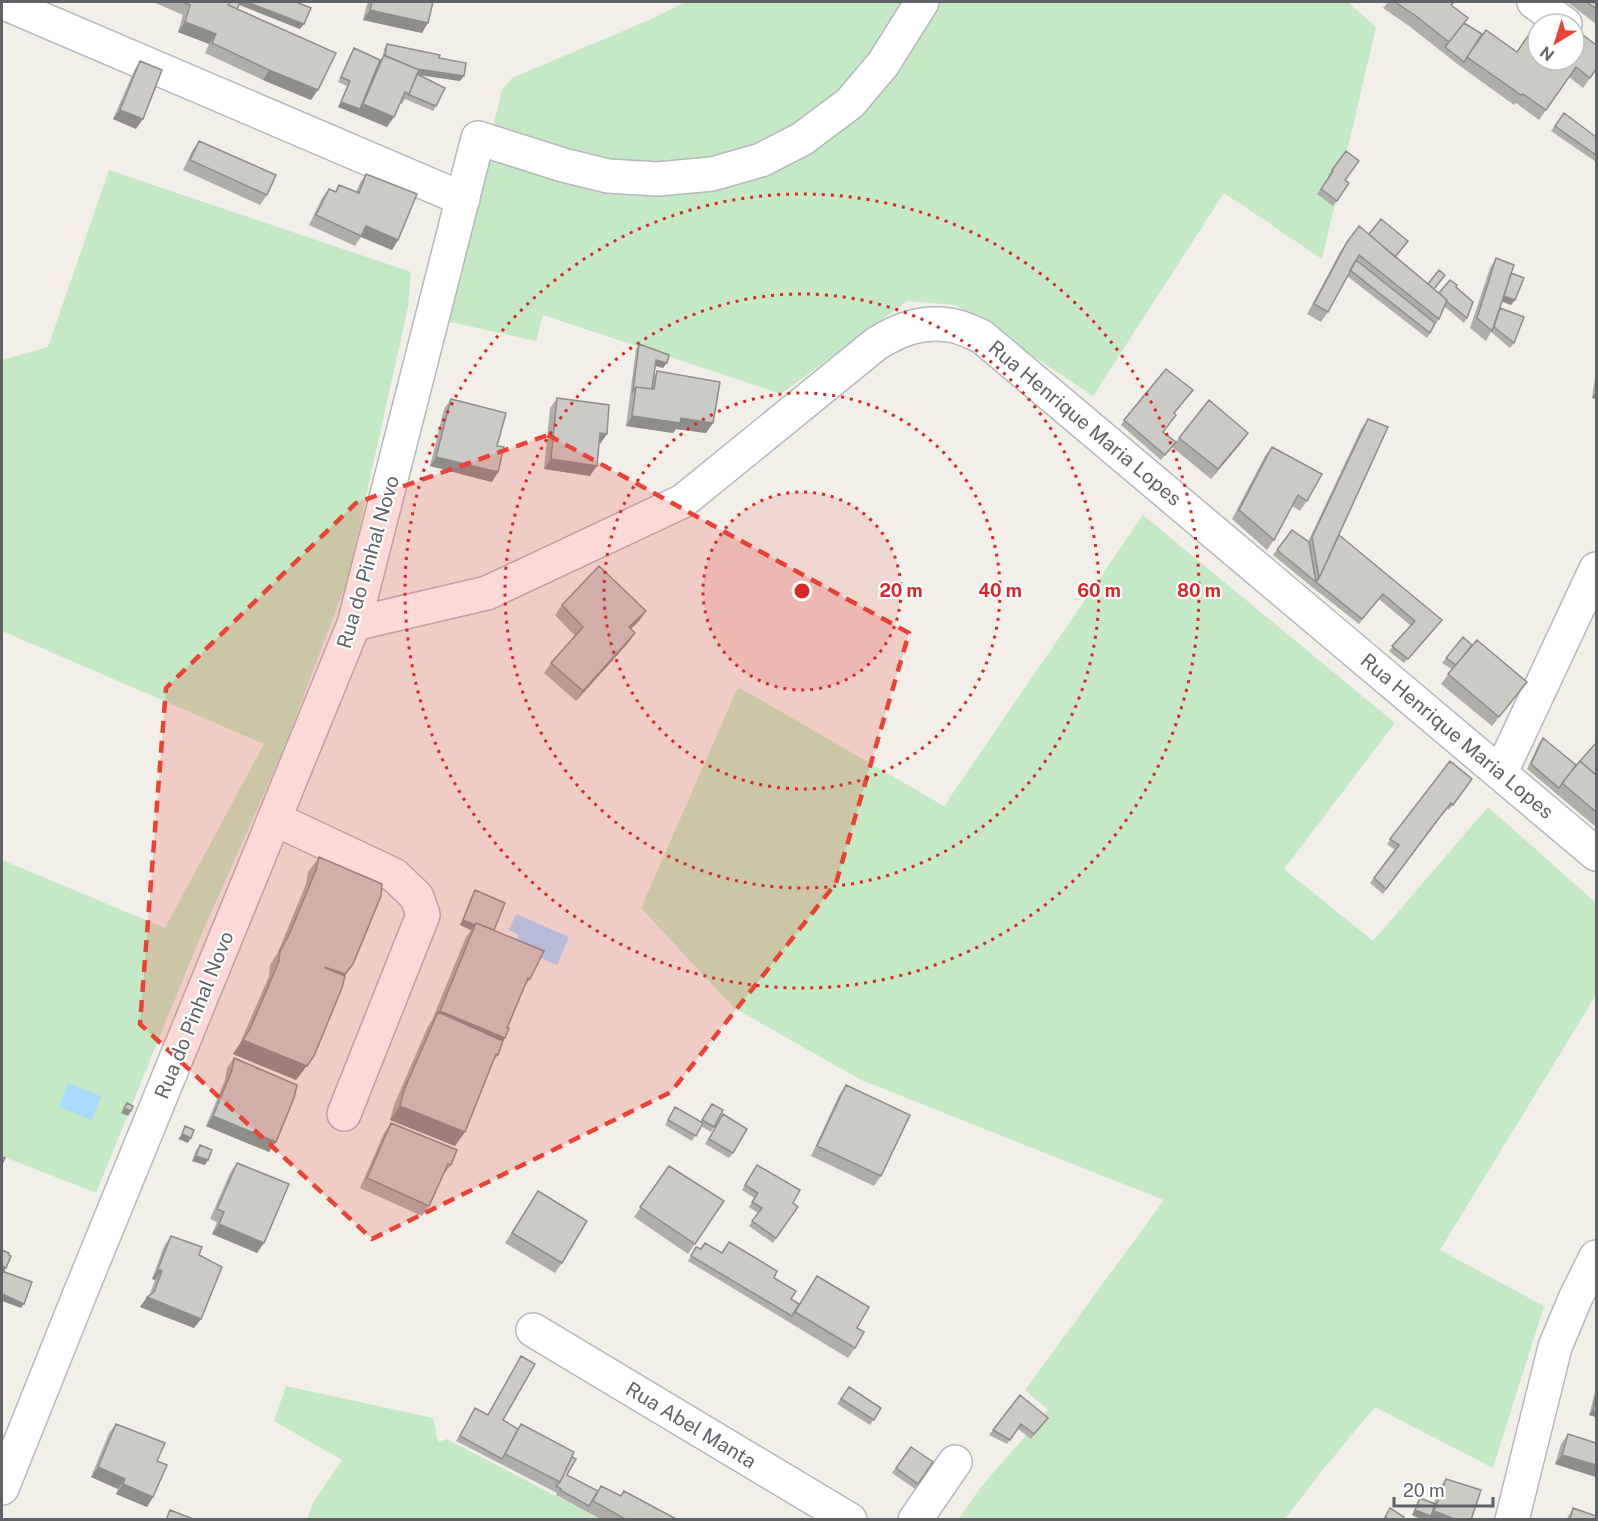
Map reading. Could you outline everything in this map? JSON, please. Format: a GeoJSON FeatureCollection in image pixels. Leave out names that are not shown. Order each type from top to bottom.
{"type":"FeatureCollection","features":[{"type":"Feature","properties":{"kind":"street"},"geometry":{"type":"LineString","coordinates":[[2,2],[463,199]]}},
{"type":"Feature","properties":{"kind":"street","name":"Rua do Pinhal Novo"},"geometry":{"type":"LineString","coordinates":[[2,1488],[83,1284],[354,624],[478,138],[562,165],[608,176],[658,179],[712,174],[761,160],[802,139],[850,103],[883,64],[922,2]]}},
{"type":"Feature","properties":{"kind":"street"},"geometry":{"type":"LineString","coordinates":[[1534,2],[1548,12]]}},
{"type":"Feature","properties":{"kind":"street","name":"Rua Henrique Maria Lopes"},"geometry":{"type":"LineString","coordinates":[[354,624],[487,593],[683,501],[876,344],[896,332],[923,324],[951,325],[981,336],[1596,854]]}},
{"type":"Feature","properties":{"kind":"street"},"geometry":{"type":"LineString","coordinates":[[1501,772],[1596,569]]}},
{"type":"Feature","properties":{"kind":"street"},"geometry":{"type":"LineString","coordinates":[[275,819],[394,875],[417,897],[423,915],[344,1114]]}},
{"type":"Feature","properties":{"kind":"street"},"geometry":{"type":"LineString","coordinates":[[1512,1520],[1555,1347],[1596,1257]]}},
{"type":"Feature","properties":{"kind":"street","name":"Rua Abel Manta"},"geometry":{"type":"LineString","coordinates":[[533,1330],[850,1520]]}},
{"type":"Feature","properties":{"kind":"street"},"geometry":{"type":"LineString","coordinates":[[915,1520],[955,1462]]}},
{"type":"Feature","properties":{"kind":"highlighted area"},"geometry":{"type":"Polygon","coordinates":[[[548,435],[909,633],[836,883],[671,1092],[372,1239],[140,1024],[166,688],[356,503],[548,435]]]}},
{"type":"Feature","properties":{"kind":"green space"},"geometry":{"type":"Polygon","coordinates":[[[685,2],[1348,2],[1376,27],[1322,259],[1224,193],[1093,396],[956,305],[907,301],[781,394],[543,315],[536,341],[446,321],[502,90],[512,78],[649,20],[685,2]]]}},
{"type":"Feature","properties":{"kind":"green space"},"geometry":{"type":"Polygon","coordinates":[[[109,170],[411,272],[408,307],[348,578],[283,751],[199,940],[96,1193],[2,1156],[2,860],[165,928],[264,744],[2,631],[2,360],[48,347],[109,170]]]}},
{"type":"Feature","properties":{"kind":"green space"},"geometry":{"type":"Polygon","coordinates":[[[1143,515],[1395,723],[1284,869],[1373,941],[1488,807],[1596,903],[1596,995],[1440,1250],[1544,1306],[1493,1468],[1375,1407],[1285,1519],[959,1519],[980,1488],[1048,1410],[1025,1390],[1164,1200],[861,1080],[734,1008],[641,908],[738,687],[944,806],[1143,515]]]}},
{"type":"Feature","properties":{"kind":"green space"},"geometry":{"type":"Polygon","coordinates":[[[286,1386],[433,1418],[438,1442],[447,1439],[600,1519],[307,1519],[313,1503],[342,1460],[274,1421],[286,1386]]]}},
{"type":"Feature","properties":{"kind":"water"},"geometry":{"type":"Polygon","coordinates":[[[516,914],[569,937],[557,965],[514,946],[519,935],[509,930],[516,914]]]}},
{"type":"Feature","properties":{"kind":"water"},"geometry":{"type":"Polygon","coordinates":[[[68,1083],[101,1096],[92,1120],[59,1107],[68,1083]]]}},
{"type":"Feature","properties":{"kind":"building"},"geometry":{"type":"Polygon","coordinates":[[[182,2],[230,2],[228,5],[336,53],[318,90],[212,43],[216,34],[185,22],[190,5],[182,2]]]}},
{"type":"Feature","properties":{"kind":"building"},"geometry":{"type":"Polygon","coordinates":[[[230,2],[240,2],[237,9],[228,5],[230,2]]]}},
{"type":"Feature","properties":{"kind":"building"},"geometry":{"type":"Polygon","coordinates":[[[247,2],[296,2],[311,8],[304,24],[247,2]]]}},
{"type":"Feature","properties":{"kind":"building"},"geometry":{"type":"Polygon","coordinates":[[[372,2],[433,2],[428,23],[370,10],[372,2]]]}},
{"type":"Feature","properties":{"kind":"building"},"geometry":{"type":"Polygon","coordinates":[[[1395,2],[1454,2],[1451,5],[1468,18],[1449,42],[1395,2]]]}},
{"type":"Feature","properties":{"kind":"building"},"geometry":{"type":"Polygon","coordinates":[[[1587,2],[1596,2],[1596,9],[1587,2]]]}},
{"type":"Feature","properties":{"kind":"building"},"geometry":{"type":"Polygon","coordinates":[[[1464,23],[1482,34],[1464,62],[1445,47],[1464,23]]]}},
{"type":"Feature","properties":{"kind":"building"},"geometry":{"type":"Polygon","coordinates":[[[1486,30],[1517,52],[1526,39],[1526,72],[1573,72],[1546,110],[1467,57],[1486,30]]]}},
{"type":"Feature","properties":{"kind":"building"},"geometry":{"type":"Polygon","coordinates":[[[1586,37],[1596,45],[1596,69],[1590,78],[1582,72],[1586,72],[1586,37]]]}},
{"type":"Feature","properties":{"kind":"building"},"geometry":{"type":"Polygon","coordinates":[[[387,44],[466,63],[464,76],[417,69],[385,56],[387,44]]]}},
{"type":"Feature","properties":{"kind":"building"},"geometry":{"type":"Polygon","coordinates":[[[354,48],[380,60],[360,109],[341,102],[350,81],[341,77],[354,48]]]}},
{"type":"Feature","properties":{"kind":"building"},"geometry":{"type":"Polygon","coordinates":[[[384,55],[419,70],[409,94],[405,92],[394,117],[363,104],[384,55]]]}},
{"type":"Feature","properties":{"kind":"building"},"geometry":{"type":"Polygon","coordinates":[[[140,61],[162,70],[143,119],[120,110],[140,61]]]}},
{"type":"Feature","properties":{"kind":"building"},"geometry":{"type":"Polygon","coordinates":[[[417,74],[445,88],[436,106],[407,94],[417,74]]]}},
{"type":"Feature","properties":{"kind":"building"},"geometry":{"type":"Polygon","coordinates":[[[1564,113],[1596,137],[1596,155],[1555,126],[1564,113]]]}},
{"type":"Feature","properties":{"kind":"building"},"geometry":{"type":"Polygon","coordinates":[[[199,141],[276,175],[267,195],[190,160],[199,141]]]}},
{"type":"Feature","properties":{"kind":"building"},"geometry":{"type":"Polygon","coordinates":[[[1346,151],[1359,161],[1345,180],[1349,183],[1337,201],[1321,189],[1346,151]]]}},
{"type":"Feature","properties":{"kind":"building"},"geometry":{"type":"Polygon","coordinates":[[[366,174],[417,194],[398,240],[366,226],[361,236],[316,215],[329,189],[336,192],[339,185],[359,193],[366,174]]]}},
{"type":"Feature","properties":{"kind":"building"},"geometry":{"type":"Polygon","coordinates":[[[1381,219],[1408,241],[1395,257],[1369,234],[1381,219]]]}},
{"type":"Feature","properties":{"kind":"building"},"geometry":{"type":"Polygon","coordinates":[[[1359,226],[1447,300],[1439,319],[1359,255],[1328,312],[1314,304],[1347,242],[1359,226]]]}},
{"type":"Feature","properties":{"kind":"building"},"geometry":{"type":"Polygon","coordinates":[[[1496,258],[1514,265],[1492,331],[1477,318],[1496,258]]]}},
{"type":"Feature","properties":{"kind":"building"},"geometry":{"type":"Polygon","coordinates":[[[1356,260],[1435,323],[1430,333],[1350,270],[1356,260]]]}},
{"type":"Feature","properties":{"kind":"building"},"geometry":{"type":"Polygon","coordinates":[[[1439,270],[1445,275],[1434,289],[1428,284],[1439,270]]]}},
{"type":"Feature","properties":{"kind":"building"},"geometry":{"type":"Polygon","coordinates":[[[1511,273],[1524,278],[1515,300],[1504,296],[1511,273]]]}},
{"type":"Feature","properties":{"kind":"building"},"geometry":{"type":"Polygon","coordinates":[[[1450,280],[1473,302],[1467,318],[1439,293],[1450,280]]]}},
{"type":"Feature","properties":{"kind":"building"},"geometry":{"type":"Polygon","coordinates":[[[1500,308],[1524,317],[1514,343],[1494,327],[1500,308]]]}},
{"type":"Feature","properties":{"kind":"building"},"geometry":{"type":"Polygon","coordinates":[[[639,344],[669,355],[667,363],[656,360],[652,389],[636,387],[633,391],[639,344]]]}},
{"type":"Feature","properties":{"kind":"building"},"geometry":{"type":"Polygon","coordinates":[[[1166,369],[1193,390],[1174,413],[1176,415],[1163,432],[1176,442],[1165,455],[1124,420],[1166,369]]]}},
{"type":"Feature","properties":{"kind":"building"},"geometry":{"type":"Polygon","coordinates":[[[657,371],[720,382],[713,423],[681,418],[680,423],[632,416],[636,387],[654,389],[657,371]]]}},
{"type":"Feature","properties":{"kind":"building"},"geometry":{"type":"Polygon","coordinates":[[[557,398],[609,405],[607,434],[600,433],[597,466],[551,459],[557,398]]]}},
{"type":"Feature","properties":{"kind":"building"},"geometry":{"type":"Polygon","coordinates":[[[451,399],[506,413],[497,446],[504,447],[498,472],[436,457],[451,399]]]}},
{"type":"Feature","properties":{"kind":"building"},"geometry":{"type":"Polygon","coordinates":[[[1209,400],[1248,433],[1218,469],[1179,438],[1209,400]]]}},
{"type":"Feature","properties":{"kind":"building"},"geometry":{"type":"Polygon","coordinates":[[[1368,419],[1388,427],[1319,578],[1312,537],[1368,419]]]}},
{"type":"Feature","properties":{"kind":"building"},"geometry":{"type":"Polygon","coordinates":[[[1272,447],[1322,474],[1307,501],[1298,495],[1274,540],[1239,510],[1272,447]]]}},
{"type":"Feature","properties":{"kind":"building"},"geometry":{"type":"Polygon","coordinates":[[[1292,530],[1309,542],[1316,582],[1277,550],[1292,530]]]}},
{"type":"Feature","properties":{"kind":"building"},"geometry":{"type":"Polygon","coordinates":[[[1339,535],[1442,620],[1408,659],[1392,646],[1415,621],[1383,594],[1362,619],[1316,582],[1339,535]]]}},
{"type":"Feature","properties":{"kind":"building"},"geometry":{"type":"Polygon","coordinates":[[[599,566],[646,611],[629,627],[635,633],[583,691],[551,663],[583,627],[562,605],[599,566]]]}},
{"type":"Feature","properties":{"kind":"building"},"geometry":{"type":"Polygon","coordinates":[[[1463,637],[1472,645],[1456,665],[1446,658],[1463,637]]]}},
{"type":"Feature","properties":{"kind":"building"},"geometry":{"type":"Polygon","coordinates":[[[1477,640],[1527,682],[1499,717],[1448,674],[1477,640]]]}},
{"type":"Feature","properties":{"kind":"building"},"geometry":{"type":"Polygon","coordinates":[[[1543,738],[1576,765],[1559,788],[1531,764],[1543,738]]]}},
{"type":"Feature","properties":{"kind":"building"},"geometry":{"type":"Polygon","coordinates":[[[1596,745],[1596,775],[1580,761],[1596,745]]]}},
{"type":"Feature","properties":{"kind":"building"},"geometry":{"type":"Polygon","coordinates":[[[1450,761],[1472,779],[1453,805],[1451,803],[1436,822],[1386,889],[1374,878],[1399,845],[1390,839],[1450,761]]]}},
{"type":"Feature","properties":{"kind":"building"},"geometry":{"type":"Polygon","coordinates":[[[1580,761],[1596,775],[1596,812],[1562,783],[1580,761]]]}},
{"type":"Feature","properties":{"kind":"building"},"geometry":{"type":"Polygon","coordinates":[[[319,857],[382,884],[381,896],[353,964],[345,974],[325,967],[345,976],[314,1056],[307,1066],[243,1040],[250,1029],[279,961],[280,951],[316,870],[319,857]]]}},
{"type":"Feature","properties":{"kind":"building"},"geometry":{"type":"Polygon","coordinates":[[[475,890],[505,903],[494,930],[463,920],[475,890]]]}},
{"type":"Feature","properties":{"kind":"building"},"geometry":{"type":"Polygon","coordinates":[[[476,923],[544,951],[530,979],[528,978],[505,1038],[440,1011],[476,923]]]}},
{"type":"Feature","properties":{"kind":"building"},"geometry":{"type":"Polygon","coordinates":[[[438,1012],[503,1041],[465,1132],[400,1106],[404,1090],[438,1012]]]}},
{"type":"Feature","properties":{"kind":"building"},"geometry":{"type":"Polygon","coordinates":[[[234,1058],[297,1085],[276,1142],[213,1116],[232,1070],[234,1058]]]}},
{"type":"Feature","properties":{"kind":"building"},"geometry":{"type":"Polygon","coordinates":[[[846,1085],[910,1115],[881,1176],[817,1146],[846,1085]]]}},
{"type":"Feature","properties":{"kind":"building"},"geometry":{"type":"Polygon","coordinates":[[[127,1103],[133,1106],[131,1111],[124,1108],[127,1103]]]}},
{"type":"Feature","properties":{"kind":"building"},"geometry":{"type":"Polygon","coordinates":[[[712,1104],[723,1110],[714,1127],[702,1120],[712,1104]]]}},
{"type":"Feature","properties":{"kind":"building"},"geometry":{"type":"Polygon","coordinates":[[[675,1107],[703,1123],[696,1136],[668,1120],[675,1107]]]}},
{"type":"Feature","properties":{"kind":"building"},"geometry":{"type":"Polygon","coordinates":[[[723,1114],[747,1129],[733,1153],[709,1139],[723,1114]]]}},
{"type":"Feature","properties":{"kind":"building"},"geometry":{"type":"Polygon","coordinates":[[[391,1123],[457,1150],[429,1206],[367,1178],[391,1123]]]}},
{"type":"Feature","properties":{"kind":"building"},"geometry":{"type":"Polygon","coordinates":[[[185,1126],[194,1130],[191,1138],[182,1134],[185,1126]]]}},
{"type":"Feature","properties":{"kind":"building"},"geometry":{"type":"Polygon","coordinates":[[[200,1145],[212,1150],[208,1160],[196,1156],[200,1145]]]}},
{"type":"Feature","properties":{"kind":"building"},"geometry":{"type":"Polygon","coordinates":[[[237,1163],[289,1184],[264,1243],[219,1224],[224,1212],[217,1209],[237,1163]]]}},
{"type":"Feature","properties":{"kind":"building"},"geometry":{"type":"Polygon","coordinates":[[[757,1165],[800,1190],[793,1203],[798,1207],[776,1238],[752,1221],[762,1208],[752,1202],[758,1193],[745,1185],[757,1165]]]}},
{"type":"Feature","properties":{"kind":"building"},"geometry":{"type":"Polygon","coordinates":[[[669,1166],[724,1201],[695,1244],[640,1207],[669,1166]]]}},
{"type":"Feature","properties":{"kind":"building"},"geometry":{"type":"Polygon","coordinates":[[[538,1191],[587,1221],[562,1263],[512,1233],[538,1191]]]}},
{"type":"Feature","properties":{"kind":"building"},"geometry":{"type":"Polygon","coordinates":[[[171,1236],[202,1247],[199,1255],[222,1267],[201,1319],[147,1297],[154,1292],[162,1271],[158,1269],[171,1236]]]}},
{"type":"Feature","properties":{"kind":"building"},"geometry":{"type":"Polygon","coordinates":[[[729,1242],[777,1271],[774,1278],[796,1291],[791,1299],[799,1304],[792,1316],[691,1256],[696,1247],[701,1249],[705,1243],[722,1253],[729,1242]]]}},
{"type":"Feature","properties":{"kind":"building"},"geometry":{"type":"Polygon","coordinates":[[[2,1250],[11,1256],[6,1268],[2,1266],[2,1250]]]}},
{"type":"Feature","properties":{"kind":"building"},"geometry":{"type":"Polygon","coordinates":[[[2,1271],[32,1282],[24,1304],[2,1294],[2,1271]]]}},
{"type":"Feature","properties":{"kind":"building"},"geometry":{"type":"Polygon","coordinates":[[[817,1276],[869,1307],[857,1328],[864,1332],[855,1348],[795,1312],[817,1276]]]}},
{"type":"Feature","properties":{"kind":"building"},"geometry":{"type":"Polygon","coordinates":[[[521,1356],[535,1364],[503,1420],[518,1429],[502,1459],[460,1436],[475,1408],[488,1415],[521,1356]]]}},
{"type":"Feature","properties":{"kind":"building"},"geometry":{"type":"Polygon","coordinates":[[[849,1387],[881,1408],[874,1420],[841,1399],[849,1387]]]}},
{"type":"Feature","properties":{"kind":"building"},"geometry":{"type":"Polygon","coordinates":[[[1020,1395],[1048,1418],[1034,1434],[1021,1424],[1010,1440],[993,1430],[1020,1395]]]}},
{"type":"Feature","properties":{"kind":"building"},"geometry":{"type":"Polygon","coordinates":[[[116,1424],[165,1443],[157,1461],[167,1465],[153,1497],[123,1484],[125,1479],[98,1467],[116,1424]]]}},
{"type":"Feature","properties":{"kind":"building"},"geometry":{"type":"Polygon","coordinates":[[[521,1424],[574,1452],[560,1482],[505,1454],[521,1424]]]}},
{"type":"Feature","properties":{"kind":"building"},"geometry":{"type":"Polygon","coordinates":[[[1568,1434],[1596,1443],[1596,1465],[1562,1455],[1568,1434]]]}},
{"type":"Feature","properties":{"kind":"building"},"geometry":{"type":"Polygon","coordinates":[[[911,1447],[933,1462],[918,1484],[896,1468],[911,1447]]]}},
{"type":"Feature","properties":{"kind":"building"},"geometry":{"type":"Polygon","coordinates":[[[572,1457],[576,1459],[567,1475],[598,1491],[589,1506],[556,1486],[572,1457]]]}},
{"type":"Feature","properties":{"kind":"building"},"geometry":{"type":"Polygon","coordinates":[[[1446,1479],[1481,1490],[1471,1520],[1457,1520],[1434,1511],[1446,1479]]]}},
{"type":"Feature","properties":{"kind":"building"},"geometry":{"type":"Polygon","coordinates":[[[601,1486],[621,1496],[624,1491],[678,1520],[627,1520],[593,1501],[601,1486]]]}},
{"type":"Feature","properties":{"kind":"building"},"geometry":{"type":"Polygon","coordinates":[[[1420,1498],[1435,1504],[1431,1516],[1415,1510],[1420,1498]]]}},
{"type":"Feature","properties":{"kind":"building"},"geometry":{"type":"Polygon","coordinates":[[[1390,1508],[1404,1517],[1402,1520],[1390,1520],[1385,1517],[1390,1508]]]}},
{"type":"Feature","properties":{"kind":"building"},"geometry":{"type":"Polygon","coordinates":[[[1573,1508],[1596,1516],[1596,1520],[1570,1520],[1573,1508]]]}},
{"type":"Feature","properties":{"kind":"building"},"geometry":{"type":"Polygon","coordinates":[[[170,1510],[196,1520],[166,1520],[170,1510]]]}}]}
